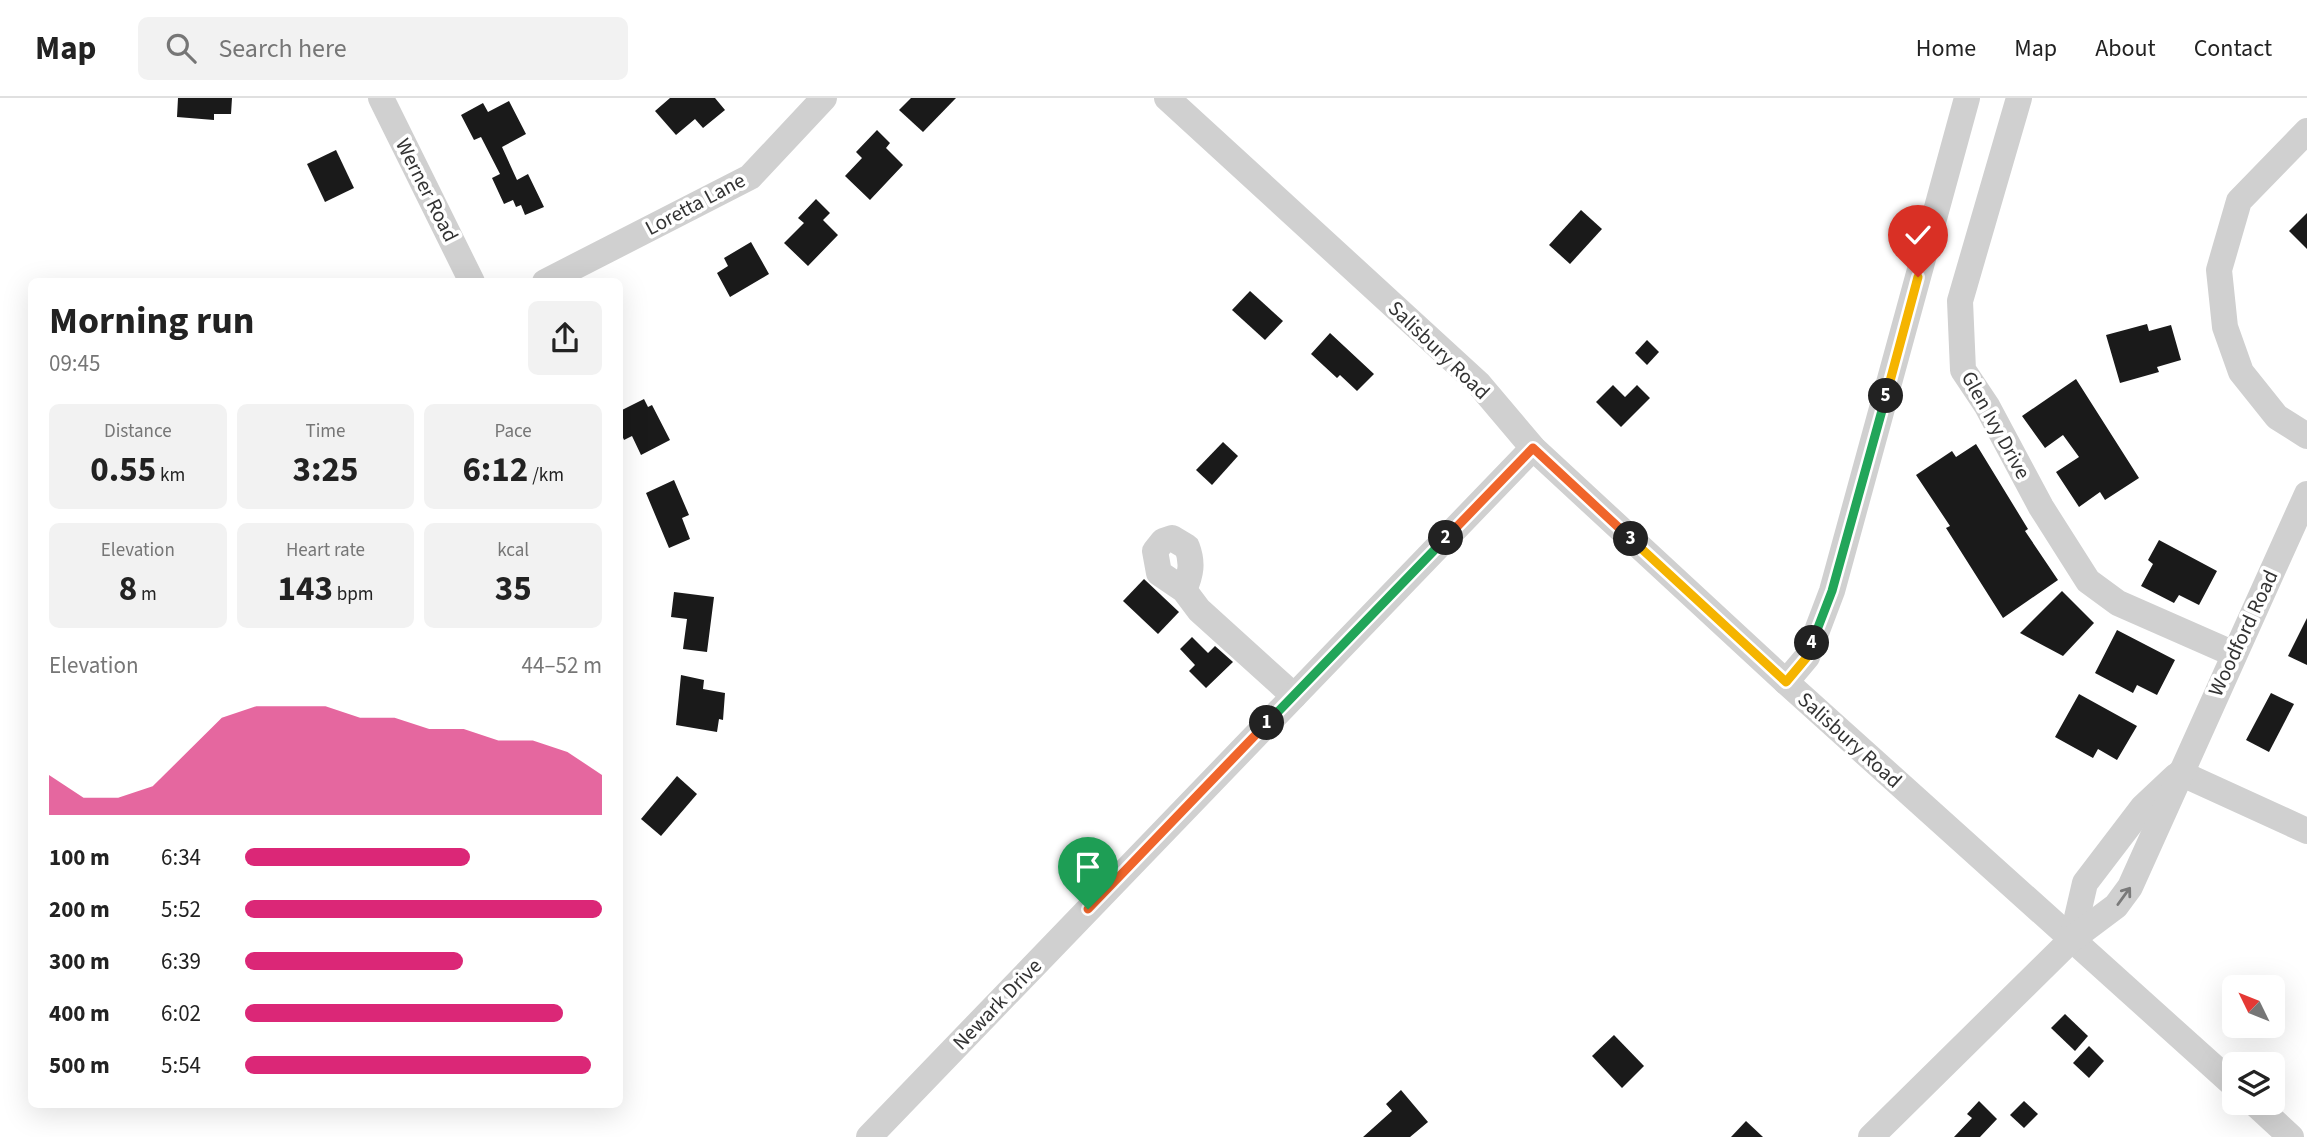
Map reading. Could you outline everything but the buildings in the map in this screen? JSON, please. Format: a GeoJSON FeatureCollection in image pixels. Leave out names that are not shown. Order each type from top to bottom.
{"type":"FeatureCollection","features":[{"type":"Feature","properties":{"kind":"street","name":"Werner Road"},"geometry":{"type":"LineString","coordinates":[[381,98],[470,278]]}},
{"type":"Feature","properties":{"kind":"street","name":"Loretta Lane"},"geometry":{"type":"LineString","coordinates":[[553,278],[750,177],[824,98]]}},
{"type":"Feature","properties":{"kind":"street","name":"Salisbury Road"},"geometry":{"type":"LineString","coordinates":[[1167,98],[1478,383],[1533,448],[1786,682],[2222,1074]]}},
{"type":"Feature","properties":{"kind":"street"},"geometry":{"type":"LineString","coordinates":[[1786,682],[1807,657],[1832,591],[1967,98]]}},
{"type":"Feature","properties":{"kind":"street","name":"Glen Ivy Drive"},"geometry":{"type":"LineString","coordinates":[[2019,98],[1960,301],[1963,370],[1987,406],[2041,507],[2088,581],[2118,603],[2234,654]]}},
{"type":"Feature","properties":{"kind":"street"},"geometry":{"type":"LineString","coordinates":[[2307,131],[2239,201],[2219,270],[2225,327],[2241,372],[2277,417],[2307,436]]}},
{"type":"Feature","properties":{"kind":"street","name":"Newark Drive"},"geometry":{"type":"LineString","coordinates":[[869,1137],[1533,448]]}},
{"type":"Feature","properties":{"kind":"street","name":"Woodford Road"},"geometry":{"type":"LineString","coordinates":[[1871,1137],[2072,939],[2116,906],[2130,887],[2307,494]]}},
{"type":"Feature","properties":{"kind":"street"},"geometry":{"type":"LineString","coordinates":[[1184,590],[1199,610],[1294,696]]}},
{"type":"Feature","properties":{"kind":"street"},"geometry":{"type":"LineString","coordinates":[[2180,773],[2307,831]]}},
{"type":"Feature","properties":{"kind":"street","name":"Woodford Road"},"geometry":{"type":"LineString","coordinates":[[2072,939],[2085,883],[2143,807],[2180,773]]}},
{"type":"Feature","properties":{"kind":"street"},"geometry":{"type":"LineString","coordinates":[[2267,1115],[2291,1137]]}},
{"type":"Feature","properties":{"kind":"route"},"geometry":{"type":"LineString","coordinates":[[1088,909],[1533,448],[1786,682],[1807,657],[1832,591],[1918,277]]}}]}
